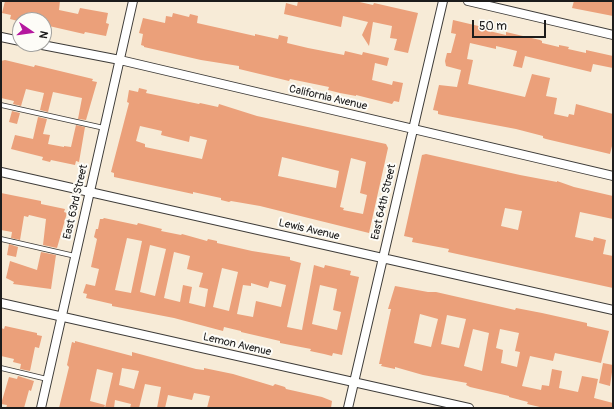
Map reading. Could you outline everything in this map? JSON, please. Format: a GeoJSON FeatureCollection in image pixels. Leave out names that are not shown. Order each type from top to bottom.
{"type":"FeatureCollection","features":[{"type":"Feature","properties":{"kind":"street","name":"East 63rd Street"},"geometry":{"type":"LineString","coordinates":[[41,408],[133,1]]}},
{"type":"Feature","properties":{"kind":"street","name":"East 64th Street"},"geometry":{"type":"LineString","coordinates":[[348,408],[443,1]]}},
{"type":"Feature","properties":{"kind":"street"},"geometry":{"type":"LineString","coordinates":[[468,1],[613,35]]}},
{"type":"Feature","properties":{"kind":"street"},"geometry":{"type":"LineString","coordinates":[[1,37],[12,39]]}},
{"type":"Feature","properties":{"kind":"street","name":"California Avenue"},"geometry":{"type":"LineString","coordinates":[[52,47],[120,60],[412,130],[613,176]]}},
{"type":"Feature","properties":{"kind":"street","name":"Lewis Avenue"},"geometry":{"type":"LineString","coordinates":[[1,172],[613,310]]}},
{"type":"Feature","properties":{"kind":"street","name":"Lemon Avenue"},"geometry":{"type":"LineString","coordinates":[[1,303],[469,408]]}},
{"type":"Feature","properties":{"kind":"lane"},"geometry":{"type":"LineString","coordinates":[[1,105],[104,128]]}},
{"type":"Feature","properties":{"kind":"lane"},"geometry":{"type":"LineString","coordinates":[[1,239],[76,256]]}},
{"type":"Feature","properties":{"kind":"lane"},"geometry":{"type":"LineString","coordinates":[[1,368],[48,379]]}},
{"type":"Feature","properties":{"kind":"building"},"geometry":{"type":"Polygon","coordinates":[[[5,1],[60,1],[59,10],[78,14],[80,8],[108,13],[106,23],[109,24],[106,36],[85,32],[84,34],[52,27],[52,12],[12,12],[12,20],[10,19],[11,15],[2,13],[5,1]]]}},
{"type":"Feature","properties":{"kind":"building"},"geometry":{"type":"Polygon","coordinates":[[[298,1],[355,1],[373,5],[374,3],[418,13],[408,53],[394,50],[397,39],[390,38],[392,26],[373,22],[369,46],[362,35],[368,22],[343,16],[341,27],[284,14],[286,3],[297,6],[298,1]]]}},
{"type":"Feature","properties":{"kind":"building"},"geometry":{"type":"Polygon","coordinates":[[[574,1],[613,1],[613,16],[572,8],[574,1]]]}},
{"type":"Feature","properties":{"kind":"building"},"geometry":{"type":"Polygon","coordinates":[[[173,13],[189,17],[190,14],[198,16],[197,23],[255,36],[255,34],[278,39],[279,35],[288,37],[287,43],[308,48],[344,55],[345,51],[362,55],[363,52],[389,58],[387,66],[375,63],[372,80],[392,85],[393,81],[403,83],[399,102],[394,101],[392,104],[356,95],[340,93],[328,90],[329,87],[290,79],[289,81],[239,69],[239,66],[201,60],[144,47],[141,45],[143,34],[139,33],[143,18],[165,23],[166,16],[172,17],[173,13]]]}},
{"type":"Feature","properties":{"kind":"building"},"geometry":{"type":"Polygon","coordinates":[[[453,20],[487,28],[489,31],[506,35],[506,32],[540,40],[542,43],[559,47],[559,45],[569,47],[568,49],[586,53],[586,50],[613,56],[613,68],[593,64],[591,72],[525,56],[522,68],[513,66],[517,51],[496,46],[496,49],[470,43],[467,59],[473,60],[468,84],[525,97],[532,74],[550,78],[546,96],[557,98],[554,114],[568,117],[569,114],[574,115],[576,104],[613,114],[613,142],[610,154],[546,139],[543,138],[543,136],[516,129],[442,115],[438,114],[438,111],[433,110],[439,85],[457,87],[461,70],[446,66],[445,61],[447,53],[451,53],[456,34],[451,33],[453,20]]]}},
{"type":"Feature","properties":{"kind":"building"},"geometry":{"type":"Polygon","coordinates":[[[5,60],[34,67],[35,65],[93,79],[92,81],[97,82],[86,120],[78,119],[82,98],[53,92],[48,112],[40,110],[44,93],[26,89],[21,106],[13,104],[14,101],[1,98],[1,61],[5,60]]]}},
{"type":"Feature","properties":{"kind":"building"},"geometry":{"type":"Polygon","coordinates":[[[139,88],[147,90],[146,93],[199,104],[218,107],[219,104],[257,116],[386,144],[388,148],[369,233],[260,206],[231,201],[229,202],[221,200],[221,198],[193,192],[193,194],[114,177],[114,173],[111,172],[129,103],[127,102],[129,90],[138,92],[139,88]],[[140,126],[136,141],[145,144],[145,147],[202,159],[207,140],[190,136],[189,142],[161,135],[162,131],[140,126]],[[282,157],[278,176],[336,188],[339,171],[282,157]],[[351,158],[340,207],[344,208],[343,210],[363,214],[367,195],[360,193],[366,162],[351,158]]]}},
{"type":"Feature","properties":{"kind":"building"},"geometry":{"type":"Polygon","coordinates":[[[12,111],[20,113],[17,124],[9,122],[12,111]]]}},
{"type":"Feature","properties":{"kind":"building"},"geometry":{"type":"Polygon","coordinates":[[[38,117],[47,119],[43,134],[50,135],[48,144],[71,147],[76,125],[85,127],[79,162],[76,161],[75,165],[51,160],[50,162],[42,160],[43,157],[11,149],[15,135],[33,139],[38,117]]]}},
{"type":"Feature","properties":{"kind":"building"},"geometry":{"type":"Polygon","coordinates":[[[426,154],[520,175],[557,181],[574,187],[613,196],[613,219],[580,212],[575,237],[593,241],[594,237],[606,240],[603,254],[613,256],[613,288],[448,252],[449,249],[412,242],[413,238],[404,236],[422,155],[426,154]],[[505,208],[501,226],[518,230],[522,211],[505,208]]]}},
{"type":"Feature","properties":{"kind":"building"},"geometry":{"type":"Polygon","coordinates":[[[1,193],[41,201],[41,204],[65,209],[64,212],[67,213],[57,248],[43,245],[46,219],[29,215],[28,217],[24,216],[20,240],[11,238],[12,232],[1,230],[1,193]]]}},
{"type":"Feature","properties":{"kind":"building"},"geometry":{"type":"Polygon","coordinates":[[[100,219],[137,225],[138,223],[162,229],[161,231],[182,234],[207,241],[208,239],[217,241],[217,243],[252,251],[290,257],[290,260],[301,263],[287,327],[302,330],[314,265],[324,268],[325,265],[351,271],[350,275],[359,277],[342,355],[333,353],[332,356],[310,351],[311,349],[280,343],[280,341],[241,331],[224,327],[223,331],[174,318],[112,306],[112,304],[86,298],[87,294],[83,293],[86,284],[95,286],[99,269],[91,267],[97,239],[94,237],[96,229],[98,229],[100,219]],[[127,238],[115,290],[131,293],[142,241],[127,238]],[[150,245],[140,292],[155,296],[166,249],[150,245]],[[174,252],[164,298],[180,302],[183,285],[192,287],[189,303],[205,307],[208,289],[199,287],[203,273],[187,269],[190,256],[174,252]],[[222,268],[213,307],[229,311],[238,272],[222,268]],[[270,281],[268,288],[251,283],[251,286],[243,285],[237,314],[253,317],[256,301],[281,307],[286,285],[270,281]],[[320,285],[312,324],[337,330],[341,312],[333,310],[337,289],[320,285]]]}},
{"type":"Feature","properties":{"kind":"building"},"geometry":{"type":"Polygon","coordinates":[[[9,244],[18,247],[16,257],[7,255],[9,244]]]}},
{"type":"Feature","properties":{"kind":"building"},"geometry":{"type":"Polygon","coordinates":[[[41,252],[56,255],[51,289],[13,284],[14,282],[6,278],[10,261],[37,270],[41,252]]]}},
{"type":"Feature","properties":{"kind":"building"},"geometry":{"type":"Polygon","coordinates":[[[395,286],[436,292],[515,310],[516,308],[542,313],[587,323],[587,326],[609,331],[601,363],[555,353],[553,361],[530,356],[522,386],[541,390],[542,385],[549,386],[552,369],[562,371],[559,388],[578,392],[582,376],[598,379],[594,398],[613,403],[613,408],[544,408],[527,404],[528,402],[509,396],[470,387],[466,385],[467,383],[423,375],[395,367],[395,369],[381,366],[382,364],[379,364],[391,309],[388,309],[395,286]],[[420,314],[414,343],[431,347],[438,319],[420,314]],[[447,315],[441,344],[459,348],[466,319],[447,315]],[[473,329],[464,366],[482,371],[489,333],[473,329]],[[500,329],[496,348],[503,350],[501,363],[517,367],[520,352],[515,351],[519,333],[500,329]]]}},
{"type":"Feature","properties":{"kind":"building"},"geometry":{"type":"Polygon","coordinates":[[[5,326],[37,333],[37,335],[42,336],[39,348],[35,347],[30,371],[20,369],[21,364],[13,362],[14,359],[1,356],[1,328],[4,329],[5,326]]]}},
{"type":"Feature","properties":{"kind":"building"},"geometry":{"type":"Polygon","coordinates":[[[75,341],[132,356],[132,352],[196,369],[204,370],[204,368],[233,374],[273,386],[275,384],[285,387],[286,389],[322,397],[332,401],[331,408],[207,408],[210,396],[194,393],[192,400],[168,395],[165,408],[157,408],[161,387],[145,384],[139,408],[130,408],[131,404],[115,400],[114,408],[105,408],[113,373],[97,369],[90,401],[105,405],[104,408],[59,408],[69,367],[67,365],[72,342],[75,343],[75,341]],[[122,368],[119,385],[134,389],[139,371],[122,368]]]}},
{"type":"Feature","properties":{"kind":"building"},"geometry":{"type":"Polygon","coordinates":[[[603,363],[613,365],[610,386],[599,383],[603,363]]]}},
{"type":"Feature","properties":{"kind":"building"},"geometry":{"type":"Polygon","coordinates":[[[18,376],[34,381],[31,391],[29,390],[24,408],[6,408],[7,405],[1,404],[9,377],[17,379],[18,376]]]}}]}
